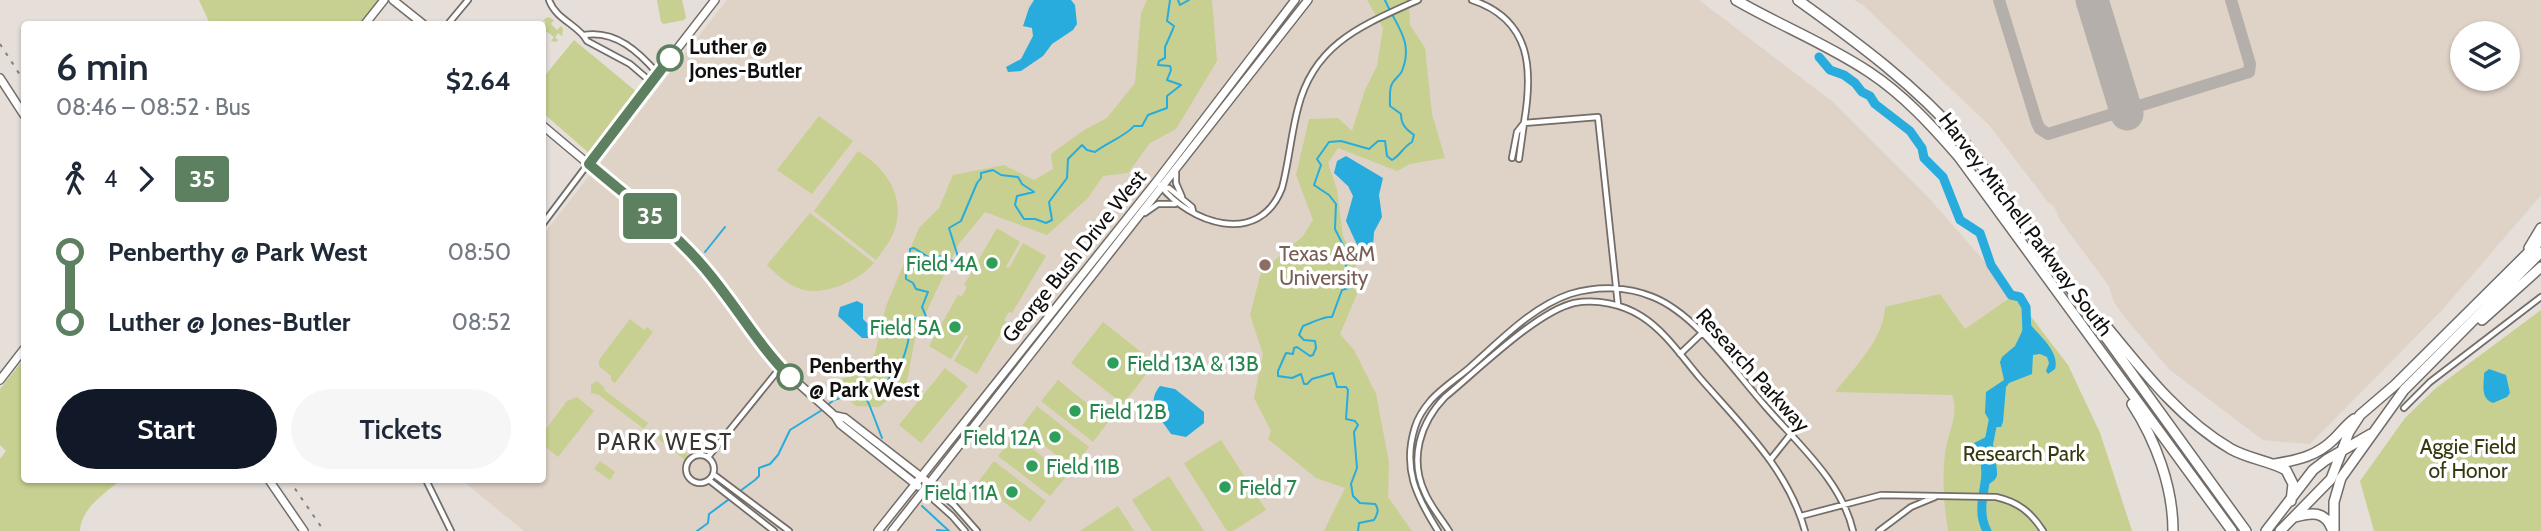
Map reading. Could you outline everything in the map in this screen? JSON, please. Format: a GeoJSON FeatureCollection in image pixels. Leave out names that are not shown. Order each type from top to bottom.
{"type":"FeatureCollection","features":[{"type":"Feature","properties":{"kind":"highway","name":"Harvey Mitchell Parkway South"},"geometry":{"type":"LineString","coordinates":[[1736,0],[1870,72],[1922,116],[1959,158],[2232,531]]}},
{"type":"Feature","properties":{"kind":"highway","name":"Harvey Mitchell Parkway South"},"geometry":{"type":"LineString","coordinates":[[1798,0],[1872,53],[1909,84],[1963,140],[2246,531]]}},
{"type":"Feature","properties":{"kind":"highway"},"geometry":{"type":"LineString","coordinates":[[2519,263],[2541,228]]}},
{"type":"Feature","properties":{"kind":"highway"},"geometry":{"type":"LineString","coordinates":[[2273,464],[2296,461],[2321,450],[2346,425],[2395,385],[2541,240]]}},
{"type":"Feature","properties":{"kind":"highway"},"geometry":{"type":"LineString","coordinates":[[2333,531],[2333,502],[2345,470],[2404,390],[2541,252]]}},
{"type":"Feature","properties":{"kind":"highway"},"geometry":{"type":"LineString","coordinates":[[2423,371],[2431,367],[2541,267]]}},
{"type":"Feature","properties":{"kind":"highway"},"geometry":{"type":"LineString","coordinates":[[2070,285],[2187,416],[2233,450],[2286,470],[2292,479],[2291,501]]}},
{"type":"Feature","properties":{"kind":"highway"},"geometry":{"type":"LineString","coordinates":[[2090,338],[2135,409],[2155,449],[2169,494],[2173,531]]}},
{"type":"Feature","properties":{"kind":"highway"},"geometry":{"type":"LineString","coordinates":[[2266,531],[2292,518],[2331,479],[2355,421],[2365,409]]}},
{"type":"Feature","properties":{"kind":"highway"},"geometry":{"type":"LineString","coordinates":[[2278,527],[2291,501],[2313,470],[2375,431]]}},
{"type":"Feature","properties":{"kind":"highway"},"geometry":{"type":"LineString","coordinates":[[2292,518],[2309,513],[2319,514],[2327,519],[2333,531]]}},
{"type":"Feature","properties":{"kind":"main road"},"geometry":{"type":"LineString","coordinates":[[367,21],[384,0]]}},
{"type":"Feature","properties":{"kind":"main road"},"geometry":{"type":"LineString","coordinates":[[393,0],[419,21]]}},
{"type":"Feature","properties":{"kind":"main road"},"geometry":{"type":"LineString","coordinates":[[589,164],[715,0]]}},
{"type":"Feature","properties":{"kind":"main road","name":"George Bush Drive West"},"geometry":{"type":"LineString","coordinates":[[878,531],[1159,185],[1295,0]]}},
{"type":"Feature","properties":{"kind":"main road","name":"George Bush Drive West"},"geometry":{"type":"LineString","coordinates":[[892,531],[1138,218],[1159,185],[1177,167],[1308,0]]}},
{"type":"Feature","properties":{"kind":"main road"},"geometry":{"type":"LineString","coordinates":[[0,78],[21,110]]}},
{"type":"Feature","properties":{"kind":"main road"},"geometry":{"type":"LineString","coordinates":[[546,128],[680,241],[703,266],[752,334],[781,368],[832,413],[840,424],[926,487]]}},
{"type":"Feature","properties":{"kind":"main road"},"geometry":{"type":"LineString","coordinates":[[0,380],[21,353]]}},
{"type":"Feature","properties":{"kind":"main road"},"geometry":{"type":"LineString","coordinates":[[272,483],[303,530]]}},
{"type":"Feature","properties":{"kind":"street"},"geometry":{"type":"LineString","coordinates":[[450,21],[468,0]]}},
{"type":"Feature","properties":{"kind":"street"},"geometry":{"type":"LineString","coordinates":[[549,0],[561,17],[584,35],[587,41],[630,64],[652,82]]}},
{"type":"Feature","properties":{"kind":"street"},"geometry":{"type":"LineString","coordinates":[[1138,218],[1158,204],[1170,203],[1194,211],[1213,222],[1233,225],[1252,220],[1268,209],[1282,188],[1297,111],[1309,78],[1324,56],[1337,43],[1373,20],[1418,0]]}},
{"type":"Feature","properties":{"kind":"street"},"geometry":{"type":"LineString","coordinates":[[1472,0],[1491,9],[1514,30],[1528,63],[1530,80],[1519,159]]}},
{"type":"Feature","properties":{"kind":"street"},"geometry":{"type":"LineString","coordinates":[[584,35],[620,40],[632,47],[658,74]]}},
{"type":"Feature","properties":{"kind":"street"},"geometry":{"type":"LineString","coordinates":[[1512,158],[1517,132],[1524,123],[1598,117],[1618,306]]}},
{"type":"Feature","properties":{"kind":"street"},"geometry":{"type":"LineString","coordinates":[[546,220],[589,164]]}},
{"type":"Feature","properties":{"kind":"street"},"geometry":{"type":"LineString","coordinates":[[1177,167],[1176,183],[1184,200]]}},
{"type":"Feature","properties":{"kind":"street"},"geometry":{"type":"LineString","coordinates":[[1159,185],[1169,188],[1194,211]]}},
{"type":"Feature","properties":{"kind":"street"},"geometry":{"type":"LineString","coordinates":[[1159,185],[1165,194],[1180,206]]}},
{"type":"Feature","properties":{"kind":"street","name":"Research Parkway"},"geometry":{"type":"LineString","coordinates":[[1438,531],[1419,500],[1410,460],[1416,425],[1423,411],[1432,399],[1462,373],[1529,317],[1549,304],[1586,290],[1618,289],[1654,297],[1682,314],[1702,334],[1791,434],[1845,503],[1853,531]]}},
{"type":"Feature","properties":{"kind":"street"},"geometry":{"type":"LineString","coordinates":[[2404,408],[2430,382],[2541,297]]}},
{"type":"Feature","properties":{"kind":"street","name":"Research Parkway"},"geometry":{"type":"LineString","coordinates":[[1449,531],[1424,491],[1417,462],[1426,421],[1434,408],[1466,379],[1553,311],[1587,302],[1618,306],[1641,316],[1657,328],[1771,459],[1786,483],[1805,531]]}},
{"type":"Feature","properties":{"kind":"street"},"geometry":{"type":"LineString","coordinates":[[1680,354],[1702,334]]}},
{"type":"Feature","properties":{"kind":"street"},"geometry":{"type":"LineString","coordinates":[[708,457],[781,368]]}},
{"type":"Feature","properties":{"kind":"street"},"geometry":{"type":"LineString","coordinates":[[1462,373],[1466,379]]}},
{"type":"Feature","properties":{"kind":"street"},"geometry":{"type":"LineString","coordinates":[[1771,459],[1791,434]]}},
{"type":"Feature","properties":{"kind":"street"},"geometry":{"type":"LineString","coordinates":[[701,454],[708,457],[713,464],[713,474],[709,480],[703,482],[692,481],[685,469],[692,456],[701,454]]}},
{"type":"Feature","properties":{"kind":"street"},"geometry":{"type":"LineString","coordinates":[[713,474],[789,531]]}},
{"type":"Feature","properties":{"kind":"street"},"geometry":{"type":"LineString","coordinates":[[709,480],[774,531]]}},
{"type":"Feature","properties":{"kind":"street"},"geometry":{"type":"LineString","coordinates":[[427,483],[451,531]]}},
{"type":"Feature","properties":{"kind":"street"},"geometry":{"type":"LineString","coordinates":[[926,487],[965,531]]}},
{"type":"Feature","properties":{"kind":"street"},"geometry":{"type":"LineString","coordinates":[[926,487],[954,505],[977,531]]}},
{"type":"Feature","properties":{"kind":"street"},"geometry":{"type":"LineString","coordinates":[[1801,516],[1881,495],[1965,496],[2012,501],[2027,511],[2043,531]]}},
{"type":"Feature","properties":{"kind":"street"},"geometry":{"type":"LineString","coordinates":[[1879,531],[1911,507],[1937,496]]}},
{"type":"Feature","properties":{"kind":"shaded area","name":"Texas A&M University"},"geometry":{"type":"Polygon","coordinates":[[[727,0],[1699,0],[1833,102],[1927,196],[2014,295],[2038,325],[2100,433],[2132,531],[524,531],[466,483],[546,483],[546,231],[727,0]]]}},
{"type":"Feature","properties":{"kind":"shaded area"},"geometry":{"type":"Polygon","coordinates":[[[1854,0],[2541,0],[2541,195],[2443,309],[2310,444],[2263,440],[2170,370],[2126,319],[2114,302],[2109,286],[2060,220],[2054,206],[2047,201],[1990,126],[1863,5],[1854,0]]]}},
{"type":"Feature","properties":{"kind":"green space"},"geometry":{"type":"Polygon","coordinates":[[[199,0],[379,0],[362,21],[209,21],[199,0]]]}},
{"type":"Feature","properties":{"kind":"green space"},"geometry":{"type":"Polygon","coordinates":[[[657,0],[682,0],[686,17],[684,20],[664,24],[661,22],[657,0]]]}},
{"type":"Feature","properties":{"kind":"green space"},"geometry":{"type":"Polygon","coordinates":[[[1147,0],[1212,0],[1217,61],[1176,129],[1150,143],[1128,173],[1103,176],[1088,198],[1047,235],[985,212],[958,245],[916,334],[906,386],[879,407],[856,406],[830,383],[861,373],[875,353],[886,306],[919,228],[939,208],[953,175],[1004,165],[1034,180],[1053,169],[1051,154],[1084,130],[1107,118],[1135,83],[1141,13],[1147,0]]]}},
{"type":"Feature","properties":{"kind":"green space"},"geometry":{"type":"Polygon","coordinates":[[[1367,0],[1409,0],[1410,25],[1425,48],[1432,114],[1445,158],[1410,164],[1397,171],[1338,148],[1328,163],[1337,190],[1343,236],[1359,276],[1357,294],[1340,334],[1354,350],[1376,394],[1389,462],[1388,497],[1412,531],[1324,531],[1345,488],[1316,478],[1268,439],[1271,431],[1254,398],[1263,354],[1250,315],[1261,272],[1303,236],[1313,220],[1296,175],[1309,119],[1338,118],[1352,131],[1365,90],[1377,66],[1383,28],[1367,0]]]}},
{"type":"Feature","properties":{"kind":"green space"},"geometry":{"type":"Polygon","coordinates":[[[548,17],[554,20],[551,24],[557,30],[561,26],[563,29],[562,36],[558,33],[555,37],[558,40],[556,42],[551,41],[554,37],[546,31],[546,21],[543,20],[548,17]]]}},
{"type":"Feature","properties":{"kind":"green space"},"geometry":{"type":"Polygon","coordinates":[[[574,40],[638,93],[590,154],[546,116],[546,74],[574,40]]]}},
{"type":"Feature","properties":{"kind":"green space"},"geometry":{"type":"Polygon","coordinates":[[[819,116],[853,141],[812,194],[777,170],[819,116]]]}},
{"type":"Feature","properties":{"kind":"green space"},"geometry":{"type":"Polygon","coordinates":[[[858,151],[884,173],[897,202],[895,230],[876,260],[814,211],[858,151]]]}},
{"type":"Feature","properties":{"kind":"green space"},"geometry":{"type":"Polygon","coordinates":[[[810,213],[874,263],[859,276],[839,286],[817,291],[807,291],[782,278],[767,265],[810,213]]]}},
{"type":"Feature","properties":{"kind":"green space"},"geometry":{"type":"Polygon","coordinates":[[[997,228],[1020,242],[1006,267],[1009,268],[1023,243],[1046,256],[1012,313],[1009,312],[1004,320],[1007,323],[977,374],[954,361],[968,336],[966,335],[951,359],[929,346],[958,295],[962,296],[967,287],[964,285],[997,228]]]}},
{"type":"Feature","properties":{"kind":"green space","name":"Research Park"},"geometry":{"type":"Polygon","coordinates":[[[1940,294],[1965,329],[2014,295],[2068,365],[2100,433],[2132,531],[1948,531],[1944,473],[1946,446],[1955,410],[1952,395],[1835,392],[1874,342],[1885,307],[1940,294]]]}},
{"type":"Feature","properties":{"kind":"green space","name":"Aggie Field of Honor"},"geometry":{"type":"Polygon","coordinates":[[[2541,310],[2541,531],[2374,531],[2360,481],[2405,418],[2436,388],[2541,310]]]}},
{"type":"Feature","properties":{"kind":"green space"},"geometry":{"type":"Polygon","coordinates":[[[630,319],[644,330],[647,327],[653,332],[615,383],[599,366],[599,360],[630,319]]]}},
{"type":"Feature","properties":{"kind":"green space","name":"Field 13A & 13B"},"geometry":{"type":"Polygon","coordinates":[[[1103,322],[1155,363],[1123,404],[1071,363],[1103,322]]]}},
{"type":"Feature","properties":{"kind":"green space"},"geometry":{"type":"Polygon","coordinates":[[[21,363],[21,483],[117,483],[89,508],[80,531],[0,531],[0,459],[6,451],[0,445],[0,389],[21,363]]]}},
{"type":"Feature","properties":{"kind":"green space"},"geometry":{"type":"Polygon","coordinates":[[[945,368],[968,386],[921,443],[899,425],[945,368]]]}},
{"type":"Feature","properties":{"kind":"green space","name":"Field 12B"},"geometry":{"type":"Polygon","coordinates":[[[1058,380],[1109,421],[1093,442],[1041,401],[1058,380]]]}},
{"type":"Feature","properties":{"kind":"green space"},"geometry":{"type":"Polygon","coordinates":[[[597,381],[604,390],[648,423],[644,429],[599,395],[591,393],[591,384],[597,381]]]}},
{"type":"Feature","properties":{"kind":"green space"},"geometry":{"type":"Polygon","coordinates":[[[577,397],[594,411],[558,457],[546,447],[546,429],[567,401],[577,397]]]}},
{"type":"Feature","properties":{"kind":"green space","name":"Field 12A"},"geometry":{"type":"Polygon","coordinates":[[[1037,406],[1089,447],[1073,468],[1021,427],[1037,406]]]}},
{"type":"Feature","properties":{"kind":"green space"},"geometry":{"type":"Polygon","coordinates":[[[661,434],[688,455],[685,460],[657,438],[661,434]]]}},
{"type":"Feature","properties":{"kind":"green space","name":"Field 11B"},"geometry":{"type":"Polygon","coordinates":[[[1015,435],[1067,476],[1050,496],[998,456],[1015,435]]]}},
{"type":"Feature","properties":{"kind":"green space","name":"Field 7"},"geometry":{"type":"Polygon","coordinates":[[[1221,440],[1266,510],[1233,531],[1227,531],[1184,463],[1221,440]]]}},
{"type":"Feature","properties":{"kind":"green space"},"geometry":{"type":"Polygon","coordinates":[[[600,461],[615,472],[610,480],[594,469],[600,461]]]}},
{"type":"Feature","properties":{"kind":"green space","name":"Field 11A"},"geometry":{"type":"Polygon","coordinates":[[[994,461],[1046,501],[1030,522],[978,482],[994,461]]]}},
{"type":"Feature","properties":{"kind":"green space"},"geometry":{"type":"Polygon","coordinates":[[[1169,476],[1204,531],[1152,531],[1132,500],[1169,476]]]}},
{"type":"Feature","properties":{"kind":"green space"},"geometry":{"type":"Polygon","coordinates":[[[1118,506],[1134,531],[1080,531],[1118,506]]]}},
{"type":"Feature","properties":{"kind":"water"},"geometry":{"type":"Polygon","coordinates":[[[1034,0],[1071,0],[1075,5],[1077,24],[1073,30],[1052,44],[1043,56],[1021,71],[1008,72],[1006,67],[1021,59],[1033,36],[1032,28],[1023,26],[1034,0]]]}},
{"type":"Feature","properties":{"kind":"water"},"geometry":{"type":"Polygon","coordinates":[[[1346,156],[1383,178],[1379,195],[1382,217],[1374,232],[1373,248],[1366,253],[1358,247],[1346,221],[1353,196],[1348,186],[1334,173],[1337,161],[1346,156]]]}},
{"type":"Feature","properties":{"kind":"water"},"geometry":{"type":"Polygon","coordinates":[[[857,301],[863,304],[863,319],[873,329],[873,334],[868,338],[862,338],[838,316],[840,307],[857,301]]]}},
{"type":"Feature","properties":{"kind":"water"},"geometry":{"type":"Polygon","coordinates":[[[2026,323],[2029,323],[2052,350],[2055,369],[2048,374],[2047,357],[2033,355],[2032,374],[2009,383],[2006,387],[2003,422],[2001,427],[1993,427],[1985,413],[1986,392],[2004,380],[2000,362],[2015,346],[2026,323]]]}},
{"type":"Feature","properties":{"kind":"water"},"geometry":{"type":"Polygon","coordinates":[[[2489,369],[2506,375],[2510,393],[2493,403],[2486,398],[2484,391],[2484,373],[2489,369]]]}},
{"type":"Feature","properties":{"kind":"water"},"geometry":{"type":"Polygon","coordinates":[[[1160,386],[1175,389],[1204,412],[1204,423],[1186,437],[1171,434],[1154,405],[1160,386]]]}},
{"type":"Feature","properties":{"kind":"water"},"geometry":{"type":"Polygon","coordinates":[[[1986,437],[1992,439],[1997,475],[1989,484],[1982,484],[1981,466],[1970,445],[1986,437]]]}},
{"type":"Feature","properties":{"kind":"waterway"},"geometry":{"type":"LineString","coordinates":[[826,406],[834,400],[887,383],[890,376],[900,374],[908,339],[904,322],[914,318],[919,320],[922,326],[928,321],[922,307],[928,292],[916,289],[913,283],[906,279],[906,269],[914,267],[915,259],[910,254],[910,249],[914,248],[930,258],[943,256],[954,262],[959,260],[949,228],[961,221],[981,173],[993,170],[1001,175],[1018,177],[1022,184],[1034,192],[1017,196],[1015,205],[1024,219],[1046,223],[1052,220],[1049,202],[1067,178],[1068,159],[1082,145],[1095,152],[1134,126],[1142,126],[1148,115],[1167,108],[1167,96],[1181,85],[1167,80],[1170,66],[1158,65],[1159,61],[1165,58],[1165,47],[1174,26],[1167,21],[1170,0]]}},
{"type":"Feature","properties":{"kind":"waterway"},"geometry":{"type":"LineString","coordinates":[[1178,0],[1180,5],[1189,0]]}},
{"type":"Feature","properties":{"kind":"waterway"},"geometry":{"type":"LineString","coordinates":[[1358,531],[1359,523],[1374,520],[1378,510],[1375,504],[1360,503],[1353,496],[1351,484],[1357,468],[1354,432],[1358,425],[1355,421],[1346,419],[1348,390],[1346,387],[1337,387],[1333,373],[1304,384],[1301,374],[1292,378],[1278,376],[1278,371],[1286,353],[1293,354],[1294,348],[1313,355],[1315,341],[1304,340],[1299,335],[1303,326],[1332,317],[1342,290],[1352,287],[1353,280],[1343,257],[1344,247],[1335,229],[1336,204],[1329,195],[1314,185],[1321,165],[1317,159],[1329,142],[1341,141],[1369,149],[1378,141],[1385,141],[1387,156],[1392,160],[1412,142],[1414,135],[1404,126],[1401,114],[1390,106],[1391,86],[1402,71],[1406,51],[1402,34],[1385,0]]}},
{"type":"Feature","properties":{"kind":"waterway"},"geometry":{"type":"LineString","coordinates":[[1819,57],[1830,70],[1855,83],[1875,104],[1910,131],[1922,148],[1924,158],[1943,177],[1960,220],[1980,233],[1991,265],[2011,295],[2020,297],[2026,307],[2027,333]]}},
{"type":"Feature","properties":{"kind":"waterway"},"geometry":{"type":"LineString","coordinates":[[705,252],[725,227]]}},
{"type":"Feature","properties":{"kind":"waterway"},"geometry":{"type":"LineString","coordinates":[[862,392],[882,438]]}},
{"type":"Feature","properties":{"kind":"waterway"},"geometry":{"type":"LineString","coordinates":[[697,531],[708,523],[709,514],[759,476],[759,468],[770,464],[778,455],[790,430],[822,410]]}},
{"type":"Feature","properties":{"kind":"waterway"},"geometry":{"type":"LineString","coordinates":[[1988,447],[1994,416]]}},
{"type":"Feature","properties":{"kind":"waterway"},"geometry":{"type":"LineString","coordinates":[[1986,475],[1982,517],[1987,531]]}},
{"type":"Feature","properties":{"kind":"waterway"},"geometry":{"type":"LineString","coordinates":[[922,506],[949,531]]}},
{"type":"Feature","properties":{"kind":"waterway"},"geometry":{"type":"LineString","coordinates":[[937,530],[947,531]]}},
{"type":"Feature","properties":{"kind":"taxiway"},"geometry":{"type":"LineString","coordinates":[[1999,0],[2037,123],[2040,129],[2048,134],[2249,72],[2250,64],[2231,0]]}},
{"type":"Feature","properties":{"kind":"runway"},"geometry":{"type":"LineString","coordinates":[[2092,0],[2127,114]]}},
{"type":"Feature","properties":{"kind":"railway"},"geometry":{"type":"LineString","coordinates":[[0,44],[21,76]]}},
{"type":"Feature","properties":{"kind":"railway"},"geometry":{"type":"LineString","coordinates":[[291,483],[324,531]]}},
{"type":"Feature","properties":{"kind":"bus line","name":"35"},"geometry":{"type":"LineString","coordinates":[[670,58],[589,164],[680,241],[703,266],[752,334],[790,377]]}},
{"type":"Feature","properties":{"kind":"place","name":"Luther @ Jones-Butler"},"geometry":{"type":"Point","coordinates":[670,58]}},
{"type":"Feature","properties":{"kind":"place","name":"Field 4A"},"geometry":{"type":"Point","coordinates":[992,263]}},
{"type":"Feature","properties":{"kind":"place","name":"Texas A&M University"},"geometry":{"type":"Point","coordinates":[1265,265]}},
{"type":"Feature","properties":{"kind":"place","name":"Field 5A"},"geometry":{"type":"Point","coordinates":[955,327]}},
{"type":"Feature","properties":{"kind":"place","name":"Field 13A & 13B"},"geometry":{"type":"Point","coordinates":[1113,363]}},
{"type":"Feature","properties":{"kind":"place","name":"Penberthy @ Park West"},"geometry":{"type":"Point","coordinates":[790,377]}},
{"type":"Feature","properties":{"kind":"place","name":"Field 12B"},"geometry":{"type":"Point","coordinates":[1075,411]}},
{"type":"Feature","properties":{"kind":"place","name":"Field 12A"},"geometry":{"type":"Point","coordinates":[1055,437]}},
{"type":"Feature","properties":{"kind":"place","name":"Field 11B"},"geometry":{"type":"Point","coordinates":[1032,466]}},
{"type":"Feature","properties":{"kind":"place","name":"Field 7"},"geometry":{"type":"Point","coordinates":[1225,487]}},
{"type":"Feature","properties":{"kind":"place","name":"Field 11A"},"geometry":{"type":"Point","coordinates":[1012,492]}},
{"type":"Feature","properties":{"kind":"district","name":"PARK WEST"},"geometry":{"type":"Point","coordinates":[665,442]}}]}
